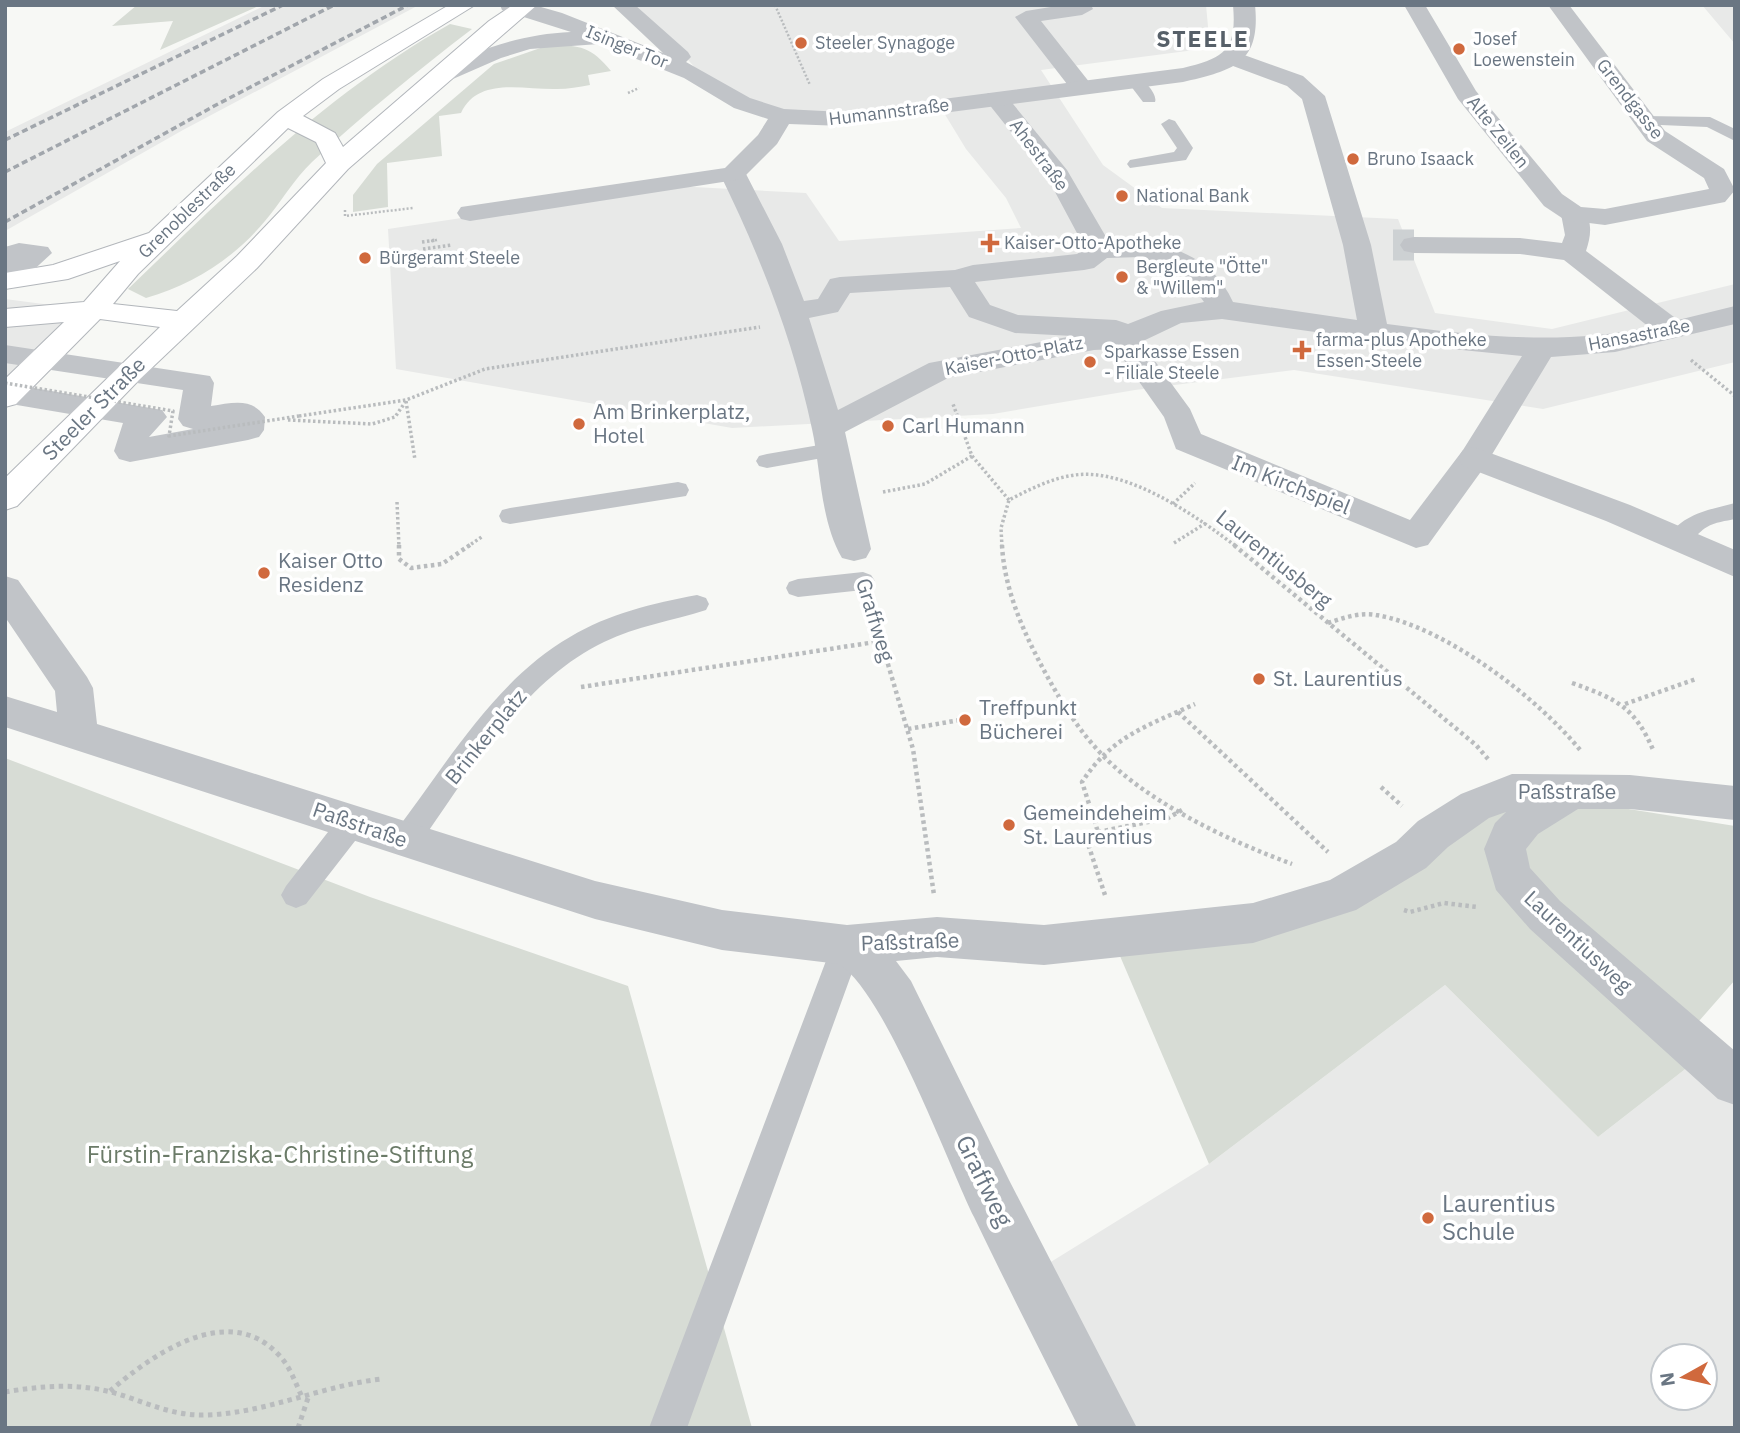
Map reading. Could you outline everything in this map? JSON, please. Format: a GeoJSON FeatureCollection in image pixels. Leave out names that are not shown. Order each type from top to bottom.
{"type":"FeatureCollection","features":[{"type":"Feature","properties":{"kind":"main road","name":"Grenoblestraße"},"geometry":{"type":"LineString","coordinates":[[93,310],[159,238],[286,117],[331,84],[465,5]]}},
{"type":"Feature","properties":{"kind":"main road"},"geometry":{"type":"LineString","coordinates":[[5,318],[22,319],[93,310],[185,321],[247,262],[339,164],[520,6]]}},
{"type":"Feature","properties":{"kind":"main road"},"geometry":{"type":"LineString","coordinates":[[286,117],[326,138],[339,164]]}},
{"type":"Feature","properties":{"kind":"main road"},"geometry":{"type":"LineString","coordinates":[[5,281],[58,273],[159,238]]}},
{"type":"Feature","properties":{"kind":"main road"},"geometry":{"type":"LineString","coordinates":[[5,287],[63,293],[93,310]]}},
{"type":"Feature","properties":{"kind":"main road"},"geometry":{"type":"LineString","coordinates":[[5,395],[14,377],[93,310]]}},
{"type":"Feature","properties":{"kind":"main road","name":"Steeler Straße"},"geometry":{"type":"LineString","coordinates":[[5,498],[128,373],[185,321]]}},
{"type":"Feature","properties":{"kind":"street"},"geometry":{"type":"LineString","coordinates":[[1080,5],[1082,9],[1016,19],[1082,88]]}},
{"type":"Feature","properties":{"kind":"street"},"geometry":{"type":"LineString","coordinates":[[1244,5],[1247,33],[1233,58],[1295,81],[1313,96],[1387,245],[1374,331]]}},
{"type":"Feature","properties":{"kind":"street","name":"Alte Zeilen"},"geometry":{"type":"LineString","coordinates":[[1414,5],[1466,94],[1553,200],[1574,214]]}},
{"type":"Feature","properties":{"kind":"street","name":"Grendgasse"},"geometry":{"type":"LineString","coordinates":[[1558,5],[1644,121],[1664,142],[1715,174],[1722,190],[1716,197],[1700,201],[1605,218],[1574,214]]}},
{"type":"Feature","properties":{"kind":"street","name":"Isinger Tor"},"geometry":{"type":"LineString","coordinates":[[520,6],[692,73],[742,103],[782,116]]}},
{"type":"Feature","properties":{"kind":"street","name":"Isinger Tor"},"geometry":{"type":"LineString","coordinates":[[614,10],[674,51],[692,73]]}},
{"type":"Feature","properties":{"kind":"street"},"geometry":{"type":"LineString","coordinates":[[438,77],[481,56],[526,42],[565,38],[619,43]]}},
{"type":"Feature","properties":{"kind":"street","name":"Humannstraße"},"geometry":{"type":"LineString","coordinates":[[782,116],[825,120],[1082,88],[1142,90],[1212,68],[1233,58]]}},
{"type":"Feature","properties":{"kind":"street","name":"Ahestraße"},"geometry":{"type":"LineString","coordinates":[[996,98],[1058,175],[1100,250]]}},
{"type":"Feature","properties":{"kind":"street"},"geometry":{"type":"LineString","coordinates":[[480,206],[733,174],[768,139],[782,116]]}},
{"type":"Feature","properties":{"kind":"street"},"geometry":{"type":"LineString","coordinates":[[733,174],[768,244],[793,312],[830,439]]}},
{"type":"Feature","properties":{"kind":"street"},"geometry":{"type":"LineString","coordinates":[[1572,253],[1578,235],[1574,214]]}},
{"type":"Feature","properties":{"kind":"street"},"geometry":{"type":"LineString","coordinates":[[1387,245],[1520,246],[1572,253],[1665,331]]}},
{"type":"Feature","properties":{"kind":"street"},"geometry":{"type":"LineString","coordinates":[[793,312],[828,306],[840,285],[959,278],[973,273],[1084,262],[1100,250],[1144,249],[1192,266],[1215,294],[1222,310]]}},
{"type":"Feature","properties":{"kind":"street"},"geometry":{"type":"LineString","coordinates":[[5,258],[19,251],[38,253],[5,281]]}},
{"type":"Feature","properties":{"kind":"street","name":"Kaiser-Otto-Platz"},"geometry":{"type":"LineString","coordinates":[[959,278],[979,311],[1015,324],[1116,329],[1125,340]]}},
{"type":"Feature","properties":{"kind":"street","name":"Kaiser-Otto-Platz"},"geometry":{"type":"LineString","coordinates":[[830,439],[940,370],[1094,341],[1125,340],[1137,328],[1165,319],[1222,310],[1374,331]]}},
{"type":"Feature","properties":{"kind":"street","name":"Hansastraße"},"geometry":{"type":"LineString","coordinates":[[1374,331],[1542,348],[1581,348],[1735,315]]}},
{"type":"Feature","properties":{"kind":"street","name":"Im Kirchspiel"},"geometry":{"type":"LineString","coordinates":[[1125,340],[1180,416],[1187,441],[1416,536],[1474,458]]}},
{"type":"Feature","properties":{"kind":"street"},"geometry":{"type":"LineString","coordinates":[[1542,348],[1474,458],[1618,513],[1735,564]]}},
{"type":"Feature","properties":{"kind":"street"},"geometry":{"type":"LineString","coordinates":[[5,354],[199,383],[194,419],[242,412],[241,418],[249,417],[248,430],[239,434],[130,451],[135,428],[142,427],[151,416],[5,395]]}},
{"type":"Feature","properties":{"kind":"street","name":"Graffweg"},"geometry":{"type":"LineString","coordinates":[[830,439],[841,500],[854,549]]}},
{"type":"Feature","properties":{"kind":"street"},"geometry":{"type":"LineString","coordinates":[[5,589],[74,688],[79,736]]}},
{"type":"Feature","properties":{"kind":"street","name":"Paßstraße"},"geometry":{"type":"LineString","coordinates":[[9,715],[221,778],[405,841],[633,909],[722,930],[847,945],[937,937],[1044,945],[1253,923],[1341,896],[1362,874],[1475,806],[1512,791],[1667,794],[1735,803]]}},
{"type":"Feature","properties":{"kind":"street","name":"Laurentiusweg"},"geometry":{"type":"LineString","coordinates":[[1584,792],[1523,821],[1510,836],[1505,849],[1511,877],[1545,915],[1735,1082]]}},
{"type":"Feature","properties":{"kind":"street","name":"Graffweg"},"geometry":{"type":"LineString","coordinates":[[847,945],[868,958],[895,996],[991,1198],[1109,1428]]}},
{"type":"Feature","properties":{"kind":"lane"},"geometry":{"type":"LineString","coordinates":[[1644,121],[1710,122],[1735,136]]}},
{"type":"Feature","properties":{"kind":"lane"},"geometry":{"type":"LineString","coordinates":[[1136,164],[1180,156],[1185,148],[1168,124]]}},
{"type":"Feature","properties":{"kind":"lane"},"geometry":{"type":"LineString","coordinates":[[767,461],[830,439]]}},
{"type":"Feature","properties":{"kind":"lane"},"geometry":{"type":"LineString","coordinates":[[511,511],[676,483]]}},
{"type":"Feature","properties":{"kind":"lane"},"geometry":{"type":"LineString","coordinates":[[1678,540],[1700,520],[1735,511]]}},
{"type":"Feature","properties":{"kind":"lane"},"geometry":{"type":"LineString","coordinates":[[798,588],[863,581]]}},
{"type":"Feature","properties":{"kind":"lane","name":"Brinkerplatz"},"geometry":{"type":"LineString","coordinates":[[405,841],[515,696],[564,653],[611,629],[697,604]]}},
{"type":"Feature","properties":{"kind":"lane"},"geometry":{"type":"LineString","coordinates":[[296,895],[352,823]]}},
{"type":"Feature","properties":{"kind":"lane"},"geometry":{"type":"LineString","coordinates":[[668,1428],[847,945]]}},
{"type":"Feature","properties":{"kind":"path"},"geometry":{"type":"LineString","coordinates":[[775,5],[825,120]]}},
{"type":"Feature","properties":{"kind":"path"},"geometry":{"type":"LineString","coordinates":[[346,206],[345,216],[413,208]]}},
{"type":"Feature","properties":{"kind":"path"},"geometry":{"type":"LineString","coordinates":[[422,242],[437,240]]}},
{"type":"Feature","properties":{"kind":"path"},"geometry":{"type":"LineString","coordinates":[[423,249],[452,245]]}},
{"type":"Feature","properties":{"kind":"path"},"geometry":{"type":"LineString","coordinates":[[1665,331],[1735,396]]}},
{"type":"Feature","properties":{"kind":"path"},"geometry":{"type":"LineString","coordinates":[[14,377],[173,411],[169,436],[406,400],[485,369],[728,332]]}},
{"type":"Feature","properties":{"kind":"path"},"geometry":{"type":"LineString","coordinates":[[940,370],[972,456],[1009,500],[1000,527],[1003,573],[1012,602],[1052,685],[1080,730],[1116,768],[1182,810],[1264,853],[1303,865]]}},
{"type":"Feature","properties":{"kind":"path"},"geometry":{"type":"LineString","coordinates":[[406,400],[411,449],[415,460]]}},
{"type":"Feature","properties":{"kind":"path"},"geometry":{"type":"LineString","coordinates":[[841,500],[925,484],[972,456]]}},
{"type":"Feature","properties":{"kind":"path","name":"Laurentiusberg"},"geometry":{"type":"LineString","coordinates":[[1009,500],[1055,480],[1096,474],[1124,481],[1206,523],[1255,558],[1327,623],[1476,745],[1512,791]]}},
{"type":"Feature","properties":{"kind":"path"},"geometry":{"type":"LineString","coordinates":[[1172,504],[1198,480]]}},
{"type":"Feature","properties":{"kind":"path"},"geometry":{"type":"LineString","coordinates":[[397,502],[399,559],[411,568],[442,564],[490,531]]}},
{"type":"Feature","properties":{"kind":"path"},"geometry":{"type":"LineString","coordinates":[[1174,543],[1206,523]]}},
{"type":"Feature","properties":{"kind":"path","name":"Graffweg"},"geometry":{"type":"LineString","coordinates":[[863,581],[908,729],[933,880],[937,937]]}},
{"type":"Feature","properties":{"kind":"path"},"geometry":{"type":"LineString","coordinates":[[1327,623],[1357,615],[1387,617],[1453,648],[1507,683],[1569,733],[1584,792]]}},
{"type":"Feature","properties":{"kind":"path"},"geometry":{"type":"LineString","coordinates":[[515,696],[881,641]]}},
{"type":"Feature","properties":{"kind":"path"},"geometry":{"type":"LineString","coordinates":[[1625,704],[1696,679]]}},
{"type":"Feature","properties":{"kind":"path"},"geometry":{"type":"LineString","coordinates":[[1572,683],[1625,704],[1647,733],[1667,794]]}},
{"type":"Feature","properties":{"kind":"path"},"geometry":{"type":"LineString","coordinates":[[1098,832],[1082,782],[1101,753],[1112,742],[1195,704]]}},
{"type":"Feature","properties":{"kind":"path"},"geometry":{"type":"LineString","coordinates":[[1178,712],[1404,910],[1410,912],[1460,903],[1485,911]]}},
{"type":"Feature","properties":{"kind":"path"},"geometry":{"type":"LineString","coordinates":[[908,729],[960,720]]}},
{"type":"Feature","properties":{"kind":"path"},"geometry":{"type":"LineString","coordinates":[[1112,937],[1106,917],[1111,915],[1089,847],[1098,832],[1168,818],[1182,810]]}},
{"type":"Feature","properties":{"kind":"path"},"geometry":{"type":"LineString","coordinates":[[110,1391],[144,1360],[165,1348],[210,1334],[242,1334],[271,1347],[287,1365],[305,1396],[298,1428]]}},
{"type":"Feature","properties":{"kind":"path"},"geometry":{"type":"LineString","coordinates":[[5,1392],[76,1385],[110,1391],[169,1410],[202,1415],[305,1396],[351,1381],[381,1380]]}},
{"type":"Feature","properties":{"kind":"shaded area"},"geometry":{"type":"Polygon","coordinates":[[[266,5],[419,5],[183,130],[5,231],[5,132],[266,5]]]}},
{"type":"Feature","properties":{"kind":"shaded area"},"geometry":{"type":"Polygon","coordinates":[[[628,5],[1206,5],[1210,48],[1041,70],[1103,165],[1162,208],[1398,219],[1435,313],[1552,329],[1735,284],[1735,362],[1543,409],[1294,370],[1135,390],[993,414],[732,428],[396,369],[388,229],[675,186],[806,193],[839,241],[1021,228],[1006,198],[966,149],[938,103],[811,117],[750,102],[699,72],[679,50],[628,5]]]}},
{"type":"Feature","properties":{"kind":"shaded area"},"geometry":{"type":"Polygon","coordinates":[[[1702,5],[1735,5],[1735,44],[1702,5]]]}},
{"type":"Feature","properties":{"kind":"shaded area"},"geometry":{"type":"Polygon","coordinates":[[[5,299],[89,310],[5,388],[5,299]]]}},
{"type":"Feature","properties":{"kind":"shaded area","name":"Laurentius Schule"},"geometry":{"type":"Polygon","coordinates":[[[1445,985],[1598,1137],[1702,1056],[1735,1085],[1735,1428],[1112,1428],[1033,1273],[1209,1164],[1445,985]]]}},
{"type":"Feature","properties":{"kind":"green space"},"geometry":{"type":"Polygon","coordinates":[[[137,5],[261,5],[160,50],[173,21],[112,26],[137,5]]]}},
{"type":"Feature","properties":{"kind":"green space"},"geometry":{"type":"Polygon","coordinates":[[[450,24],[472,29],[390,94],[312,162],[265,221],[240,247],[196,278],[164,292],[146,298],[128,289],[242,181],[321,113],[405,51],[450,24]]]}},
{"type":"Feature","properties":{"kind":"green space"},"geometry":{"type":"Polygon","coordinates":[[[549,45],[585,49],[611,71],[588,75],[590,85],[557,89],[490,89],[479,94],[469,101],[461,113],[439,116],[442,156],[387,163],[388,207],[353,212],[353,195],[377,164],[494,64],[549,45]]]}},
{"type":"Feature","properties":{"kind":"green space","name":"Fürstin-Franziska-Christine-Stiftung"},"geometry":{"type":"Polygon","coordinates":[[[5,758],[370,897],[628,986],[752,1428],[5,1428],[5,758]]]}},
{"type":"Feature","properties":{"kind":"green space"},"geometry":{"type":"Polygon","coordinates":[[[1530,803],[1502,847],[1702,1056],[1598,1137],[1445,985],[1209,1164],[1114,942],[1255,927],[1478,808],[1530,803]]]}},
{"type":"Feature","properties":{"kind":"green space"},"geometry":{"type":"Polygon","coordinates":[[[1542,807],[1616,807],[1735,826],[1735,980],[1685,1037],[1546,913],[1516,831],[1542,807]]]}},
{"type":"Feature","properties":{"kind":"tunnel"},"geometry":{"type":"LineString","coordinates":[[1393,245],[1414,245]]}},
{"type":"Feature","properties":{"kind":"railway"},"geometry":{"type":"LineString","coordinates":[[5,140],[283,5]]}},
{"type":"Feature","properties":{"kind":"railway"},"geometry":{"type":"LineString","coordinates":[[5,172],[334,5]]}},
{"type":"Feature","properties":{"kind":"railway"},"geometry":{"type":"LineString","coordinates":[[5,222],[216,105],[408,5]]}},
{"type":"Feature","properties":{"kind":"place","name":"Steeler Synagoge"},"geometry":{"type":"Point","coordinates":[801,43]}},
{"type":"Feature","properties":{"kind":"place","name":"Josef Loewenstein"},"geometry":{"type":"Point","coordinates":[1459,49]}},
{"type":"Feature","properties":{"kind":"place","name":"Bruno Isaack"},"geometry":{"type":"Point","coordinates":[1353,159]}},
{"type":"Feature","properties":{"kind":"place","name":"National Bank"},"geometry":{"type":"Point","coordinates":[1122,196]}},
{"type":"Feature","properties":{"kind":"place","name":"Kaiser-Otto-Apotheke"},"geometry":{"type":"Point","coordinates":[990,243]}},
{"type":"Feature","properties":{"kind":"place","name":"Bürgeramt Steele"},"geometry":{"type":"Point","coordinates":[365,258]}},
{"type":"Feature","properties":{"kind":"place","name":"Bergleute \"Ötte\" & \"Willem\""},"geometry":{"type":"Point","coordinates":[1122,277]}},
{"type":"Feature","properties":{"kind":"place","name":"farma-plus Apotheke Essen-Steele"},"geometry":{"type":"Point","coordinates":[1302,350]}},
{"type":"Feature","properties":{"kind":"place","name":"Sparkasse Essen - Filiale Steele"},"geometry":{"type":"Point","coordinates":[1090,362]}},
{"type":"Feature","properties":{"kind":"place","name":"Am Brinkerplatz, Hotel"},"geometry":{"type":"Point","coordinates":[579,424]}},
{"type":"Feature","properties":{"kind":"place","name":"Carl Humann"},"geometry":{"type":"Point","coordinates":[888,426]}},
{"type":"Feature","properties":{"kind":"place","name":"Kaiser Otto Residenz"},"geometry":{"type":"Point","coordinates":[264,573]}},
{"type":"Feature","properties":{"kind":"place","name":"St. Laurentius"},"geometry":{"type":"Point","coordinates":[1259,679]}},
{"type":"Feature","properties":{"kind":"place","name":"Treffpunkt Bücherei"},"geometry":{"type":"Point","coordinates":[965,720]}},
{"type":"Feature","properties":{"kind":"place","name":"Gemeindeheim St. Laurentius"},"geometry":{"type":"Point","coordinates":[1009,825]}},
{"type":"Feature","properties":{"kind":"place","name":"Laurentius Schule"},"geometry":{"type":"Point","coordinates":[1428,1218]}},
{"type":"Feature","properties":{"kind":"district","name":"STEELE"},"geometry":{"type":"Point","coordinates":[1203,39]}}]}
